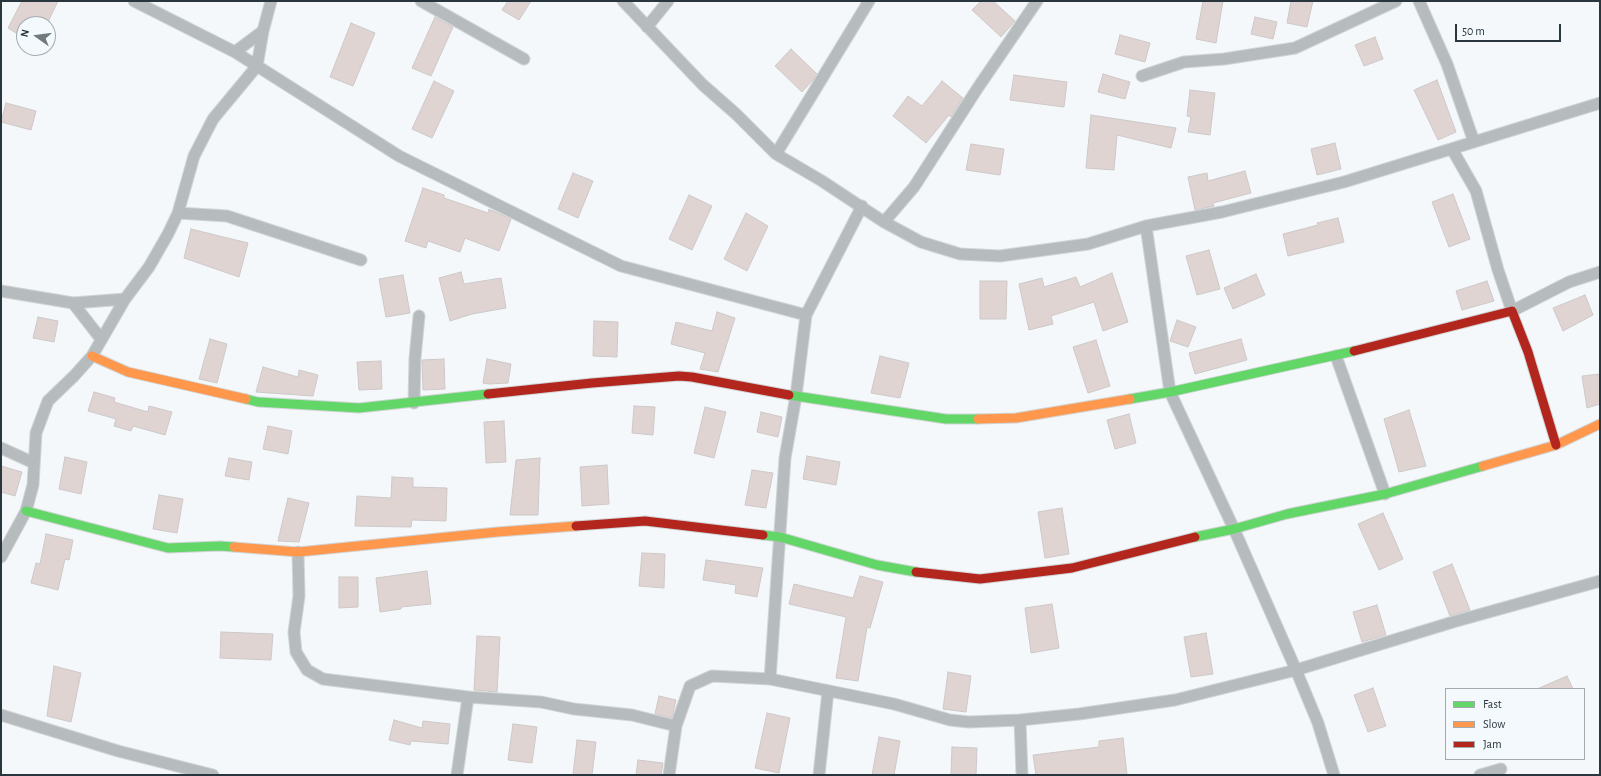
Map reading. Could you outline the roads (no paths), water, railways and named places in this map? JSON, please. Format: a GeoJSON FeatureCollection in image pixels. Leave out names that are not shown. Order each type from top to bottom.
{"type":"FeatureCollection","features":[{"type":"Feature","properties":{"kind":"street"},"geometry":{"type":"LineString","coordinates":[[134,1],[235,52],[399,156],[621,266],[806,315]]}},
{"type":"Feature","properties":{"kind":"street"},"geometry":{"type":"LineString","coordinates":[[1,557],[26,511],[33,485],[36,433],[48,400],[74,376],[92,356],[125,299],[149,267],[178,213],[194,156],[213,120],[256,66],[262,31],[271,1]]}},
{"type":"Feature","properties":{"kind":"street"},"geometry":{"type":"LineString","coordinates":[[420,1],[524,59]]}},
{"type":"Feature","properties":{"kind":"street"},"geometry":{"type":"LineString","coordinates":[[623,1],[703,85],[736,114],[776,154],[862,206],[884,222],[921,242],[960,254],[1000,256],[1088,244],[1146,226],[1222,212],[1344,182],[1600,103]]}},
{"type":"Feature","properties":{"kind":"street"},"geometry":{"type":"LineString","coordinates":[[647,27],[668,1]]}},
{"type":"Feature","properties":{"kind":"street"},"geometry":{"type":"LineString","coordinates":[[776,154],[869,1]]}},
{"type":"Feature","properties":{"kind":"street"},"geometry":{"type":"LineString","coordinates":[[884,222],[914,187],[977,89],[1037,1]]}},
{"type":"Feature","properties":{"kind":"street"},"geometry":{"type":"LineString","coordinates":[[1142,76],[1184,62],[1224,59],[1295,48],[1396,1]]}},
{"type":"Feature","properties":{"kind":"street"},"geometry":{"type":"LineString","coordinates":[[1419,1],[1447,64],[1474,142]]}},
{"type":"Feature","properties":{"kind":"street"},"geometry":{"type":"LineString","coordinates":[[235,52],[262,31]]}},
{"type":"Feature","properties":{"kind":"street"},"geometry":{"type":"LineString","coordinates":[[1452,149],[1476,191],[1498,270],[1512,312],[1528,352],[1556,445]]}},
{"type":"Feature","properties":{"kind":"street"},"geometry":{"type":"LineString","coordinates":[[770,679],[785,458],[796,396],[806,315],[862,206]]}},
{"type":"Feature","properties":{"kind":"street"},"geometry":{"type":"LineString","coordinates":[[178,213],[227,216],[361,260]]}},
{"type":"Feature","properties":{"kind":"street"},"geometry":{"type":"LineString","coordinates":[[1146,226],[1170,392],[1234,529],[1296,670],[1318,723],[1334,775]]}},
{"type":"Feature","properties":{"kind":"street"},"geometry":{"type":"LineString","coordinates":[[92,356],[128,372],[258,402],[359,408],[592,383],[679,376],[946,419],[1016,418],[1170,392],[1336,356],[1512,312],[1569,282],[1600,272]]}},
{"type":"Feature","properties":{"kind":"street"},"geometry":{"type":"LineString","coordinates":[[1,291],[73,303],[125,299]]}},
{"type":"Feature","properties":{"kind":"street"},"geometry":{"type":"LineString","coordinates":[[73,303],[101,339]]}},
{"type":"Feature","properties":{"kind":"street"},"geometry":{"type":"LineString","coordinates":[[414,402],[414,358],[418,316]]}},
{"type":"Feature","properties":{"kind":"street"},"geometry":{"type":"LineString","coordinates":[[1336,356],[1385,494]]}},
{"type":"Feature","properties":{"kind":"street"},"geometry":{"type":"LineString","coordinates":[[26,511],[168,548],[220,546],[298,552],[497,532],[646,521],[780,537],[877,565],[928,574],[980,579],[1072,568],[1195,537],[1234,529],[1287,514],[1385,494],[1556,445],[1600,424]]}},
{"type":"Feature","properties":{"kind":"street"},"geometry":{"type":"LineString","coordinates":[[1,448],[34,463]]}},
{"type":"Feature","properties":{"kind":"street"},"geometry":{"type":"LineString","coordinates":[[298,552],[299,596],[294,632],[296,652],[307,670],[323,680],[468,697],[541,702],[574,709],[632,715],[676,726]]}},
{"type":"Feature","properties":{"kind":"street"},"geometry":{"type":"LineString","coordinates":[[670,775],[676,726],[690,686],[712,676],[770,679],[894,704],[950,720],[969,722],[1020,720],[1079,714],[1175,700],[1296,670],[1453,622],[1600,581]]}},
{"type":"Feature","properties":{"kind":"street"},"geometry":{"type":"LineString","coordinates":[[819,775],[828,691]]}},
{"type":"Feature","properties":{"kind":"street"},"geometry":{"type":"LineString","coordinates":[[457,775],[468,697]]}},
{"type":"Feature","properties":{"kind":"street"},"geometry":{"type":"LineString","coordinates":[[1,715],[118,751],[213,775]]}},
{"type":"Feature","properties":{"kind":"street"},"geometry":{"type":"LineString","coordinates":[[1020,720],[1022,775]]}},
{"type":"Feature","properties":{"kind":"street"},"geometry":{"type":"LineString","coordinates":[[1480,775],[1501,769]]}}]}
